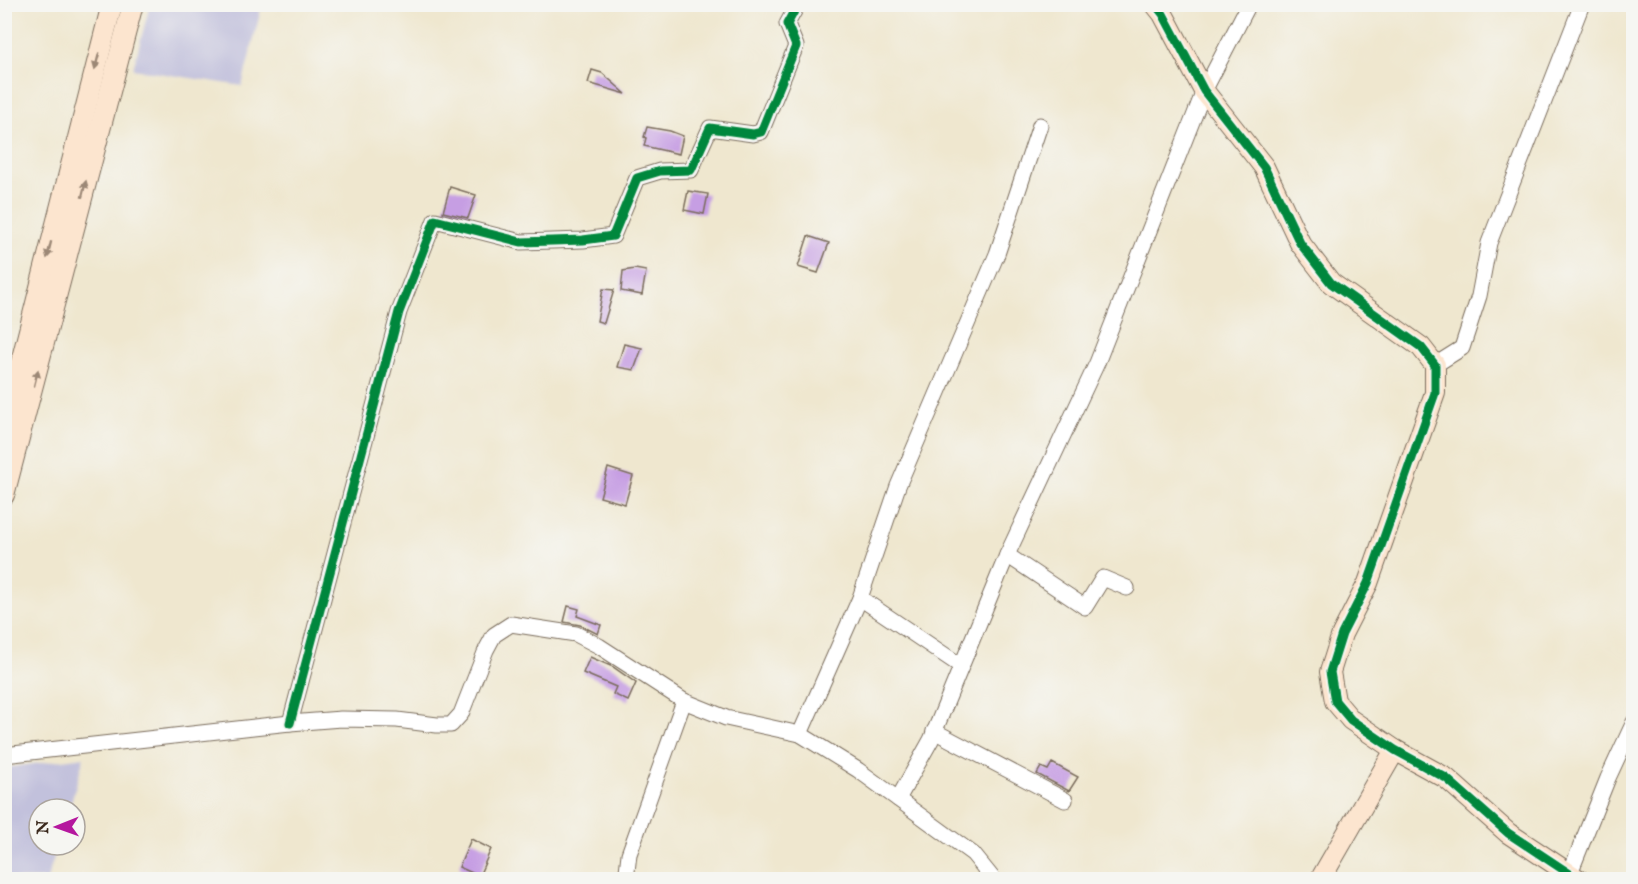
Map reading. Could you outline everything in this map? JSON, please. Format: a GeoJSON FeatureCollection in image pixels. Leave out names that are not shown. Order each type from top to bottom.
{"type":"FeatureCollection","features":[{"type":"Feature","properties":{"kind":"street"},"geometry":{"type":"LineString","coordinates":[[4,495],[14,405],[112,4]]}},
{"type":"Feature","properties":{"kind":"street"},"geometry":{"type":"LineString","coordinates":[[4,429],[14,405],[133,4]]}},
{"type":"Feature","properties":{"kind":"street"},"geometry":{"type":"LineString","coordinates":[[290,723],[399,312],[435,220],[521,242],[583,240],[613,236],[638,178],[660,171],[691,170],[710,128],[753,134],[761,132],[796,46],[787,24],[798,4]]}},
{"type":"Feature","properties":{"kind":"street"},"geometry":{"type":"LineString","coordinates":[[1155,4],[1163,14],[1204,91],[1264,167],[1300,243],[1331,283],[1421,347],[1435,365],[1435,393],[1368,583],[1342,634],[1330,672],[1335,701],[1351,720],[1395,750],[1446,778],[1508,833],[1575,876],[1608,777],[1634,722]]}},
{"type":"Feature","properties":{"kind":"street"},"geometry":{"type":"LineString","coordinates":[[898,799],[934,731],[1007,555],[1097,363],[1204,91],[1250,4]]}},
{"type":"Feature","properties":{"kind":"street"},"geometry":{"type":"LineString","coordinates":[[1435,365],[1462,348],[1479,296],[1489,243],[1581,4]]}},
{"type":"Feature","properties":{"kind":"street"},"geometry":{"type":"LineString","coordinates":[[800,734],[860,598],[898,486],[997,254],[1040,125]]}},
{"type":"Feature","properties":{"kind":"street"},"geometry":{"type":"LineString","coordinates":[[1007,555],[1085,607],[1102,578],[1127,588]]}},
{"type":"Feature","properties":{"kind":"street"},"geometry":{"type":"LineString","coordinates":[[860,598],[961,666]]}},
{"type":"Feature","properties":{"kind":"street"},"geometry":{"type":"LineString","coordinates":[[4,755],[341,719],[398,720],[451,725],[461,714],[494,635],[511,624],[576,634],[599,646],[684,701],[726,718],[800,734],[858,770],[973,854],[994,879]]}},
{"type":"Feature","properties":{"kind":"street"},"geometry":{"type":"LineString","coordinates":[[626,879],[629,854],[684,701]]}},
{"type":"Feature","properties":{"kind":"street"},"geometry":{"type":"LineString","coordinates":[[934,731],[1065,800]]}},
{"type":"Feature","properties":{"kind":"street"},"geometry":{"type":"LineString","coordinates":[[1320,879],[1395,750]]}},
{"type":"Feature","properties":{"kind":"shaded area"},"geometry":{"type":"Polygon","coordinates":[[[150,5],[262,5],[242,86],[133,69],[150,5]]]}},
{"type":"Feature","properties":{"kind":"shaded area"},"geometry":{"type":"Polygon","coordinates":[[[84,757],[72,797],[27,797],[27,857],[54,857],[47,879],[5,879],[5,768],[84,757]]]}},
{"type":"Feature","properties":{"kind":"building"},"geometry":{"type":"Polygon","coordinates":[[[592,70],[602,73],[626,94],[588,83],[592,70]]]}},
{"type":"Feature","properties":{"kind":"building"},"geometry":{"type":"Polygon","coordinates":[[[647,127],[683,136],[679,154],[644,146],[647,127]]]}},
{"type":"Feature","properties":{"kind":"building"},"geometry":{"type":"Polygon","coordinates":[[[450,187],[476,195],[468,218],[443,212],[450,187]]]}},
{"type":"Feature","properties":{"kind":"building"},"geometry":{"type":"Polygon","coordinates":[[[688,191],[708,194],[704,214],[684,210],[688,191]]]}},
{"type":"Feature","properties":{"kind":"building"},"geometry":{"type":"Polygon","coordinates":[[[808,236],[829,243],[818,273],[798,267],[808,236]]]}},
{"type":"Feature","properties":{"kind":"building"},"geometry":{"type":"Polygon","coordinates":[[[635,269],[646,271],[642,295],[621,291],[623,271],[635,269]]]}},
{"type":"Feature","properties":{"kind":"building"},"geometry":{"type":"Polygon","coordinates":[[[603,289],[614,290],[604,323],[597,321],[603,289]]]}},
{"type":"Feature","properties":{"kind":"building"},"geometry":{"type":"Polygon","coordinates":[[[624,344],[642,348],[634,370],[617,367],[624,344]]]}},
{"type":"Feature","properties":{"kind":"building"},"geometry":{"type":"Polygon","coordinates":[[[608,468],[633,476],[625,504],[600,497],[608,468]]]}},
{"type":"Feature","properties":{"kind":"building"},"geometry":{"type":"Polygon","coordinates":[[[568,606],[579,609],[577,616],[601,625],[598,634],[580,625],[564,622],[568,606]]]}},
{"type":"Feature","properties":{"kind":"building"},"geometry":{"type":"Polygon","coordinates":[[[590,657],[613,667],[636,683],[628,701],[613,694],[616,687],[583,673],[590,657]]]}},
{"type":"Feature","properties":{"kind":"building"},"geometry":{"type":"Polygon","coordinates":[[[1052,763],[1078,777],[1069,791],[1037,774],[1041,767],[1048,770],[1052,763]]]}},
{"type":"Feature","properties":{"kind":"building"},"geometry":{"type":"Polygon","coordinates":[[[471,839],[491,849],[479,876],[459,867],[471,839]]]}},
{"type":"Feature","properties":{"kind":"cycle path"},"geometry":{"type":"LineString","coordinates":[[290,723],[399,312],[435,220],[521,242],[583,240],[613,236],[637,178],[660,171],[691,170],[710,128],[753,134],[761,132],[796,46],[787,24],[798,4]]}},
{"type":"Feature","properties":{"kind":"cycle path"},"geometry":{"type":"LineString","coordinates":[[1155,4],[1163,14],[1204,91],[1264,167],[1300,243],[1331,283],[1421,347],[1435,365],[1435,393],[1368,583],[1342,634],[1330,672],[1335,701],[1351,720],[1395,750],[1446,778],[1508,833],[1579,880]]}}]}
